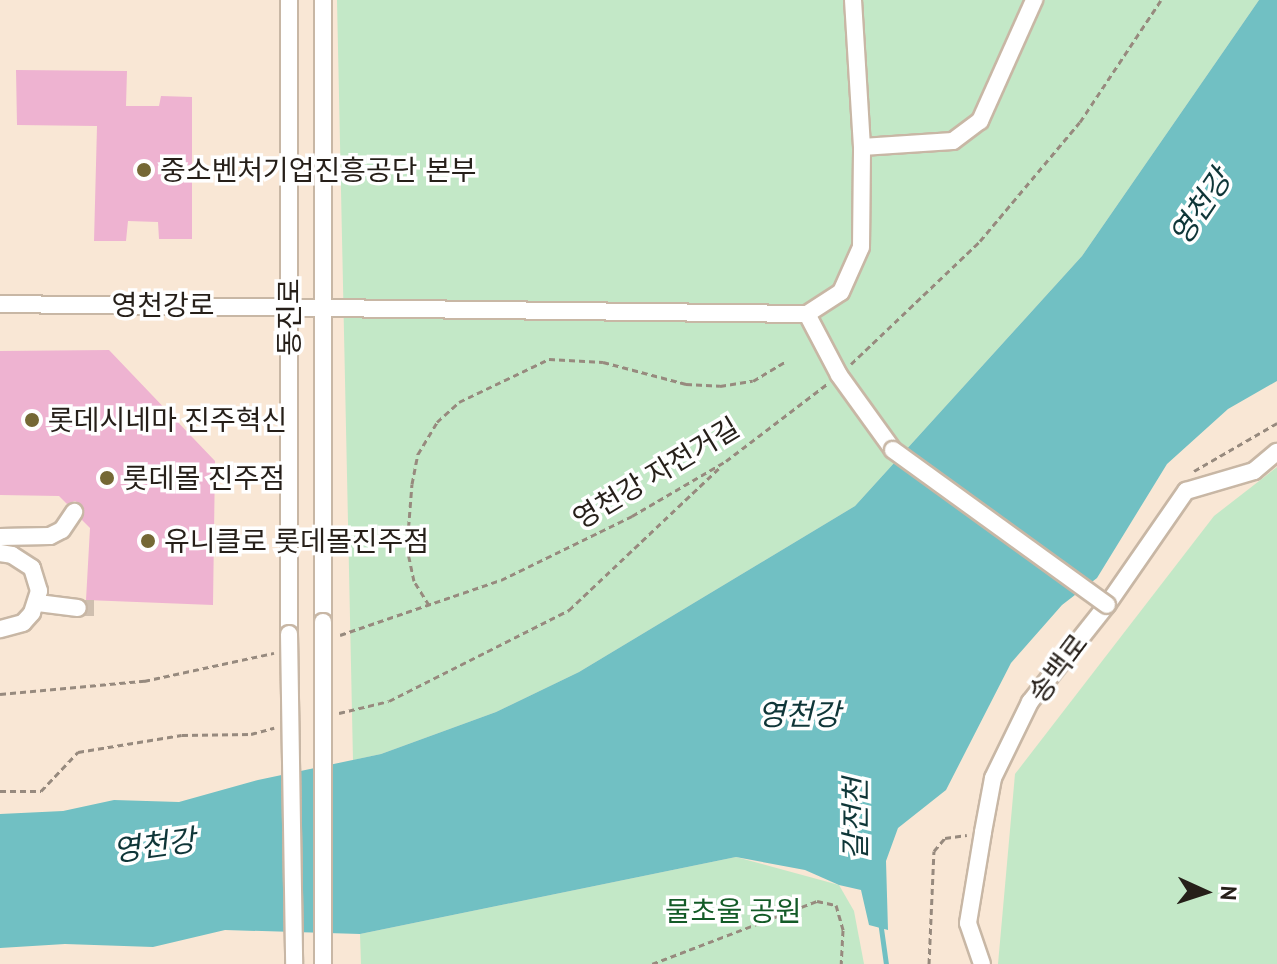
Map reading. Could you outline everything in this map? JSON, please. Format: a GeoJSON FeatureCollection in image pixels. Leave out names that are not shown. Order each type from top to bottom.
{"type":"FeatureCollection","features":[{"type":"Feature","properties":{"kind":"street","name":"동진로"},"geometry":{"type":"LineString","coordinates":[[289,0],[289,634],[294,964]]}},
{"type":"Feature","properties":{"kind":"street","name":"동진로"},"geometry":{"type":"LineString","coordinates":[[323,0],[326,306],[323,964]]}},
{"type":"Feature","properties":{"kind":"street"},"geometry":{"type":"LineString","coordinates":[[853,0],[862,147],[861,247],[841,292],[807,314],[839,375],[893,450],[1107,605]]}},
{"type":"Feature","properties":{"kind":"street"},"geometry":{"type":"LineString","coordinates":[[862,147],[953,141],[980,121],[1034,0]]}},
{"type":"Feature","properties":{"kind":"street","name":"영천강로"},"geometry":{"type":"LineString","coordinates":[[0,304],[807,314]]}},
{"type":"Feature","properties":{"kind":"street","name":"송백로"},"geometry":{"type":"LineString","coordinates":[[982,964],[968,923],[983,832],[993,778],[1030,702],[1107,605],[1186,491],[1254,471],[1277,452]]}},
{"type":"Feature","properties":{"kind":"street"},"geometry":{"type":"LineString","coordinates":[[0,537],[41,536],[62,530],[74,512]]}},
{"type":"Feature","properties":{"kind":"street"},"geometry":{"type":"LineString","coordinates":[[23,560],[41,536]]}},
{"type":"Feature","properties":{"kind":"street"},"geometry":{"type":"LineString","coordinates":[[0,553],[23,560],[37,579],[38,603],[23,623],[0,629]]}},
{"type":"Feature","properties":{"kind":"street"},"geometry":{"type":"LineString","coordinates":[[38,603],[78,608]]}},
{"type":"Feature","properties":{"kind":"path","name":"영천강 자전거길"},"geometry":{"type":"LineString","coordinates":[[334,636],[501,580],[632,516],[726,461],[839,375],[980,241],[1080,122],[1161,0]]}},
{"type":"Feature","properties":{"kind":"path"},"geometry":{"type":"LineString","coordinates":[[429,606],[414,581],[407,547],[412,484],[418,454],[437,422],[459,402],[549,359],[603,362],[686,384],[720,386],[753,381],[785,362]]}},
{"type":"Feature","properties":{"kind":"path"},"geometry":{"type":"LineString","coordinates":[[328,716],[389,701],[569,610],[726,461]]}},
{"type":"Feature","properties":{"kind":"path"},"geometry":{"type":"LineString","coordinates":[[0,694],[144,681],[274,653]]}},
{"type":"Feature","properties":{"kind":"path"},"geometry":{"type":"LineString","coordinates":[[0,791],[41,791],[78,752],[182,735],[251,734],[282,726]]}},
{"type":"Feature","properties":{"kind":"path"},"geometry":{"type":"LineString","coordinates":[[929,964],[934,851],[945,838],[983,832]]}},
{"type":"Feature","properties":{"kind":"path"},"geometry":{"type":"LineString","coordinates":[[652,964],[817,901],[836,905],[843,930],[841,964]]}},
{"type":"Feature","properties":{"kind":"green space"},"geometry":{"type":"Polygon","coordinates":[[[337,0],[1259,0],[1082,256],[855,506],[579,672],[496,712],[381,754],[353,760],[337,0]]]}},
{"type":"Feature","properties":{"kind":"green space"},"geometry":{"type":"Polygon","coordinates":[[[1277,467],[1277,964],[998,964],[1015,774],[1214,516],[1277,467]]]}},
{"type":"Feature","properties":{"kind":"green space","name":"물초울 공원"},"geometry":{"type":"Polygon","coordinates":[[[736,857],[839,885],[854,911],[864,964],[361,964],[360,934],[736,857]]]}},
{"type":"Feature","properties":{"kind":"water","name":"영천강"},"geometry":{"type":"Polygon","coordinates":[[[1259,0],[1277,0],[1277,381],[1228,409],[1167,464],[1097,578],[1062,605],[1011,663],[946,790],[898,828],[886,861],[888,930],[869,925],[861,890],[839,885],[805,870],[736,857],[360,934],[225,930],[153,947],[65,944],[0,948],[0,814],[63,811],[114,800],[179,802],[258,780],[381,754],[496,712],[579,672],[855,506],[1082,256],[1259,0]]]}},
{"type":"Feature","properties":{"kind":"building","name":"중소벤처기업진흥공단 본부"},"geometry":{"type":"Polygon","coordinates":[[[16,70],[127,71],[126,106],[159,106],[161,96],[192,97],[192,239],[159,239],[158,222],[128,221],[126,241],[94,241],[97,126],[17,125],[16,70]]]}},
{"type":"Feature","properties":{"kind":"building","name":"롯데몰 진주점"},"geometry":{"type":"Polygon","coordinates":[[[109,350],[215,461],[213,605],[86,600],[90,528],[82,520],[83,506],[75,501],[67,504],[59,496],[0,495],[0,351],[109,350]]]}},
{"type":"Feature","properties":{"kind":"waterway","name":"갈전천"},"geometry":{"type":"LineString","coordinates":[[880,921],[886,964]]}},
{"type":"Feature","properties":{"kind":"tunnel"},"geometry":{"type":"LineString","coordinates":[[78,608],[101,608]]}},
{"type":"Feature","properties":{"kind":"place","name":"중소벤처기업진흥공단 본부"},"geometry":{"type":"Point","coordinates":[144,170]}},
{"type":"Feature","properties":{"kind":"place","name":"롯데시네마 진주혁신"},"geometry":{"type":"Point","coordinates":[32,420]}},
{"type":"Feature","properties":{"kind":"place","name":"롯데몰 진주점"},"geometry":{"type":"Point","coordinates":[107,478]}},
{"type":"Feature","properties":{"kind":"place","name":"유니클로 롯데몰진주점"},"geometry":{"type":"Point","coordinates":[148,541]}}]}
